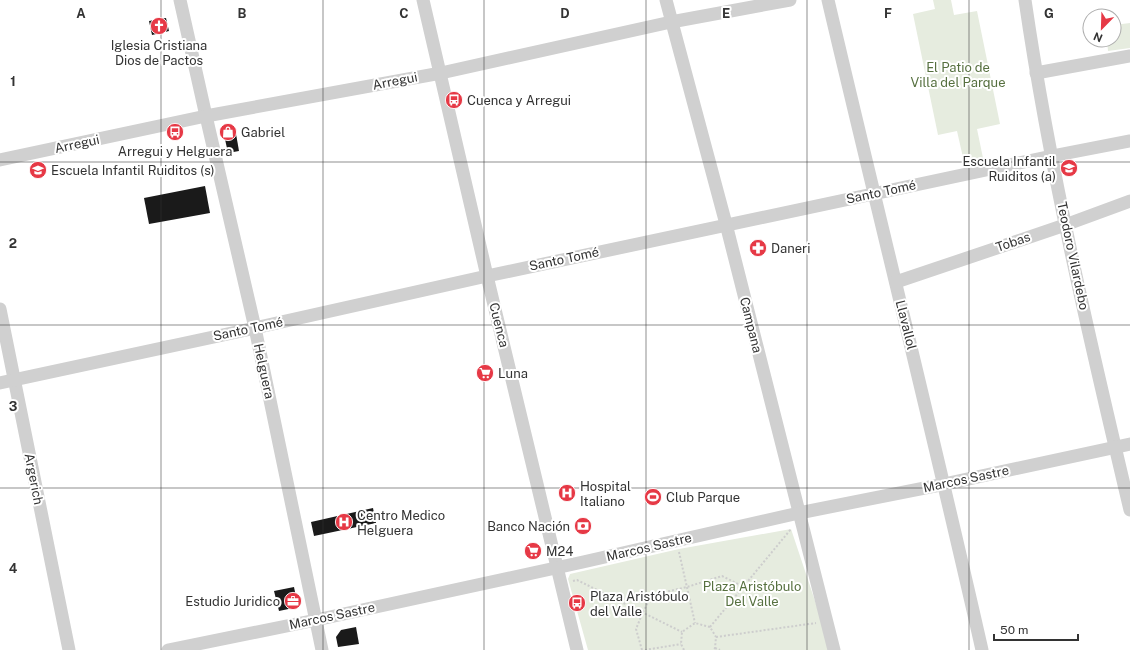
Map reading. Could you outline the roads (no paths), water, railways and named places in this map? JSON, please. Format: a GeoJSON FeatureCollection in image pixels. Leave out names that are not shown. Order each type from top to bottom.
{"type":"FeatureCollection","features":[{"type":"Feature","properties":{"kind":"street","name":"Helguera"},"geometry":{"type":"LineString","coordinates":[[180,0],[255,328],[322,650]]}},
{"type":"Feature","properties":{"kind":"street","name":"Cuenca"},"geometry":{"type":"LineString","coordinates":[[423,0],[441,72],[487,276],[577,650]]}},
{"type":"Feature","properties":{"kind":"street","name":"Campana"},"geometry":{"type":"LineString","coordinates":[[666,0],[726,224],[834,650]]}},
{"type":"Feature","properties":{"kind":"street","name":"Arregui"},"geometry":{"type":"LineString","coordinates":[[0,160],[206,116],[441,72],[672,22],[790,0]]}},
{"type":"Feature","properties":{"kind":"street","name":"Llavallol"},"geometry":{"type":"LineString","coordinates":[[828,0],[873,194],[945,484],[982,650]]}},
{"type":"Feature","properties":{"kind":"street","name":"Teodoro Vilardebo"},"geometry":{"type":"LineString","coordinates":[[1025,0],[1036,73],[1065,225],[1130,510]]}},
{"type":"Feature","properties":{"kind":"street"},"geometry":{"type":"LineString","coordinates":[[1036,73],[1130,56]]}},
{"type":"Feature","properties":{"kind":"street","name":"Santo Tomé"},"geometry":{"type":"LineString","coordinates":[[0,383],[726,224],[1130,141]]}},
{"type":"Feature","properties":{"kind":"street","name":"Tobas"},"geometry":{"type":"LineString","coordinates":[[896,282],[1065,225],[1130,201]]}},
{"type":"Feature","properties":{"kind":"street","name":"Argerich"},"geometry":{"type":"LineString","coordinates":[[0,309],[69,650]]}},
{"type":"Feature","properties":{"kind":"street","name":"Marcos Sastre"},"geometry":{"type":"LineString","coordinates":[[168,650],[316,620],[799,513],[945,484],[1130,444]]}},
{"type":"Feature","properties":{"kind":"place","name":"Iglesia Cristiana Dios de Pactos"},"geometry":{"type":"Point","coordinates":[159,26]}},
{"type":"Feature","properties":{"kind":"place","name":"Cuenca y Arregui"},"geometry":{"type":"Point","coordinates":[454,100]}},
{"type":"Feature","properties":{"kind":"place","name":"Arregui y Helguera"},"geometry":{"type":"Point","coordinates":[175,132]}},
{"type":"Feature","properties":{"kind":"place","name":"Gabriel"},"geometry":{"type":"Point","coordinates":[228,132]}},
{"type":"Feature","properties":{"kind":"place","name":"Escuela Infantil Ruiditos (a)"},"geometry":{"type":"Point","coordinates":[1069,168]}},
{"type":"Feature","properties":{"kind":"place","name":"Escuela Infantil Ruiditos (s)"},"geometry":{"type":"Point","coordinates":[38,170]}},
{"type":"Feature","properties":{"kind":"place","name":"Daneri"},"geometry":{"type":"Point","coordinates":[758,248]}},
{"type":"Feature","properties":{"kind":"place","name":"Luna"},"geometry":{"type":"Point","coordinates":[485,373]}},
{"type":"Feature","properties":{"kind":"place","name":"Hospital Italiano"},"geometry":{"type":"Point","coordinates":[567,493]}},
{"type":"Feature","properties":{"kind":"place","name":"Club Parque"},"geometry":{"type":"Point","coordinates":[653,497]}},
{"type":"Feature","properties":{"kind":"place","name":"Centro Medico Helguera"},"geometry":{"type":"Point","coordinates":[344,522]}},
{"type":"Feature","properties":{"kind":"place","name":"Banco Nación"},"geometry":{"type":"Point","coordinates":[583,526]}},
{"type":"Feature","properties":{"kind":"place","name":"M24"},"geometry":{"type":"Point","coordinates":[533,551]}},
{"type":"Feature","properties":{"kind":"place","name":"Estudio Juridico"},"geometry":{"type":"Point","coordinates":[293,601]}},
{"type":"Feature","properties":{"kind":"place","name":"Plaza Aristóbulo del Valle"},"geometry":{"type":"Point","coordinates":[577,603]}},
{"type":"Feature","properties":{"kind":"park label","name":"El Patio de Villa del Parque"},"geometry":{"type":"Point","coordinates":[958,74]}},
{"type":"Feature","properties":{"kind":"park label","name":"Plaza Aristóbulo Del Valle"},"geometry":{"type":"Point","coordinates":[752,594]}}]}
